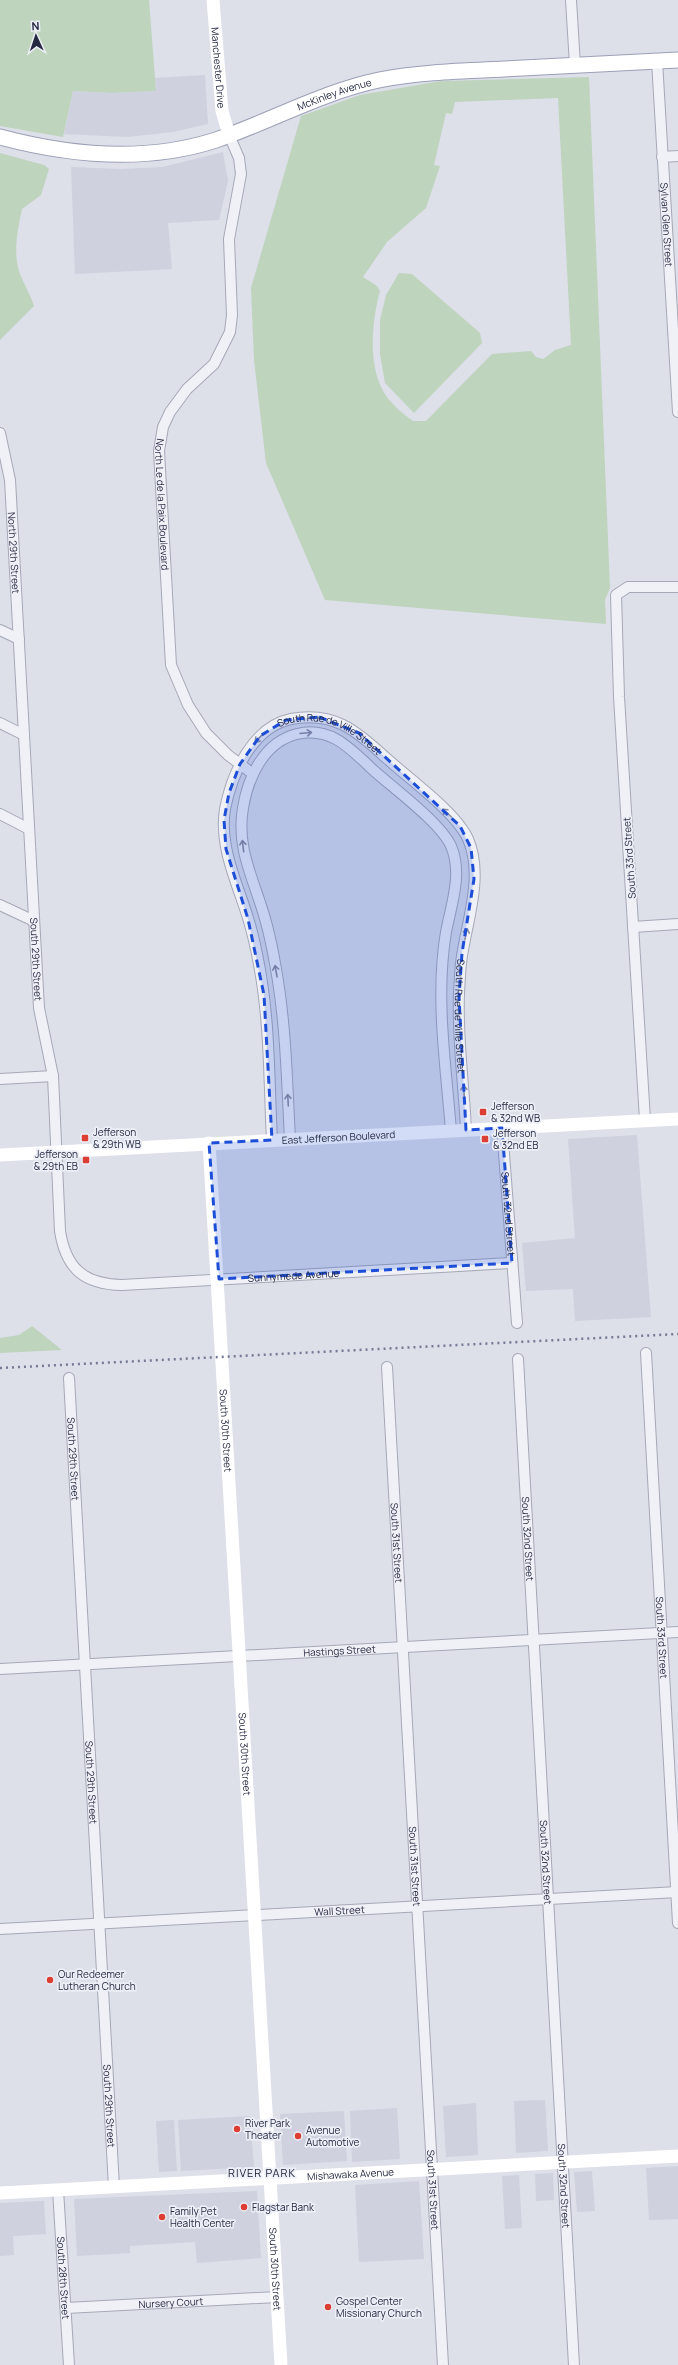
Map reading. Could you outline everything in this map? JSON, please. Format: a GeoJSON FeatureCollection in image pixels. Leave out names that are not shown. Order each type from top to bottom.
{"type":"FeatureCollection","features":[{"type":"Feature","properties":{"kind":"main road","name":"McKinley Avenue"},"geometry":{"type":"LineString","coordinates":[[0,138],[71,152],[116,155],[159,152],[182,148],[229,134],[330,95],[379,80],[426,74],[678,60]]}},
{"type":"Feature","properties":{"kind":"street","name":"Manchester Drive"},"geometry":{"type":"LineString","coordinates":[[213,0],[222,111],[229,134]]}},
{"type":"Feature","properties":{"kind":"street"},"geometry":{"type":"LineString","coordinates":[[571,0],[574,66]]}},
{"type":"Feature","properties":{"kind":"street","name":"Sylvan Glen Street"},"geometry":{"type":"LineString","coordinates":[[657,62],[678,412]]}},
{"type":"Feature","properties":{"kind":"street","name":"North Le de la Paix Boulevard"},"geometry":{"type":"LineString","coordinates":[[229,134],[239,158],[241,174],[229,239],[232,324],[228,338],[214,364],[187,389],[170,412],[163,427],[159,451],[171,665],[188,705],[206,733],[253,774]]}},
{"type":"Feature","properties":{"kind":"street"},"geometry":{"type":"LineString","coordinates":[[662,157],[678,156]]}},
{"type":"Feature","properties":{"kind":"street","name":"North 29th Street"},"geometry":{"type":"LineString","coordinates":[[0,433],[8,468],[11,498],[19,639]]}},
{"type":"Feature","properties":{"kind":"street"},"geometry":{"type":"LineString","coordinates":[[0,498],[11,498]]}},
{"type":"Feature","properties":{"kind":"street","name":"South 33rd Street"},"geometry":{"type":"LineString","coordinates":[[644,1120],[619,689],[616,596],[628,588],[678,587]]}},
{"type":"Feature","properties":{"kind":"street"},"geometry":{"type":"LineString","coordinates":[[0,630],[19,639]]}},
{"type":"Feature","properties":{"kind":"street","name":"South 29th Street"},"geometry":{"type":"LineString","coordinates":[[19,639],[40,1021],[53,1076],[62,1246],[69,1262],[78,1272]]}},
{"type":"Feature","properties":{"kind":"street","name":"South Rue de Ville Street"},"geometry":{"type":"LineString","coordinates":[[272,1140],[264,995],[248,919],[230,866],[225,837],[225,810],[240,764],[260,736],[272,727],[286,720],[301,717],[331,719],[359,734],[460,826],[471,848],[474,878],[462,953],[459,997],[466,1130]]}},
{"type":"Feature","properties":{"kind":"street"},"geometry":{"type":"LineString","coordinates":[[0,723],[24,735]]}},
{"type":"Feature","properties":{"kind":"street","name":"South Rue de Ville Street"},"geometry":{"type":"LineString","coordinates":[[290,1139],[284,1033],[276,967],[264,915],[242,848],[241,821],[243,806],[253,774],[260,761],[279,741],[304,732],[326,734],[345,743],[445,837],[456,861],[456,880],[442,962],[442,995],[451,1131]]}},
{"type":"Feature","properties":{"kind":"street"},"geometry":{"type":"LineString","coordinates":[[0,814],[29,829]]}},
{"type":"Feature","properties":{"kind":"street"},"geometry":{"type":"LineString","coordinates":[[0,905],[34,922]]}},
{"type":"Feature","properties":{"kind":"street"},"geometry":{"type":"LineString","coordinates":[[633,927],[678,924]]}},
{"type":"Feature","properties":{"kind":"street"},"geometry":{"type":"LineString","coordinates":[[0,1079],[53,1076]]}},
{"type":"Feature","properties":{"kind":"street","name":"East Jefferson Boulevard"},"geometry":{"type":"LineString","coordinates":[[0,1155],[678,1119]]}},
{"type":"Feature","properties":{"kind":"street","name":"South 32nd Street"},"geometry":{"type":"LineString","coordinates":[[502,1128],[517,1323]]}},
{"type":"Feature","properties":{"kind":"street","name":"South 30th Street"},"geometry":{"type":"LineString","coordinates":[[209,1143],[281,2365]]}},
{"type":"Feature","properties":{"kind":"street","name":"Sunnymede Avenue"},"geometry":{"type":"LineString","coordinates":[[78,1272],[94,1282],[107,1285],[512,1263]]}},
{"type":"Feature","properties":{"kind":"street","name":"South 33rd Street"},"geometry":{"type":"LineString","coordinates":[[646,1353],[678,1923]]}},
{"type":"Feature","properties":{"kind":"street","name":"South 32nd Street"},"geometry":{"type":"LineString","coordinates":[[518,1359],[574,2365]]}},
{"type":"Feature","properties":{"kind":"street","name":"South 31st Street"},"geometry":{"type":"LineString","coordinates":[[387,1367],[443,2365]]}},
{"type":"Feature","properties":{"kind":"street","name":"South 29th Street"},"geometry":{"type":"LineString","coordinates":[[69,1378],[114,2187]]}},
{"type":"Feature","properties":{"kind":"street","name":"Hastings Street"},"geometry":{"type":"LineString","coordinates":[[0,1669],[678,1632]]}},
{"type":"Feature","properties":{"kind":"street","name":"Wall Street"},"geometry":{"type":"LineString","coordinates":[[0,1929],[677,1892]]}},
{"type":"Feature","properties":{"kind":"street","name":"Mishawaka Avenue"},"geometry":{"type":"LineString","coordinates":[[0,2193],[678,2156]]}},
{"type":"Feature","properties":{"kind":"street","name":"South 28th Street"},"geometry":{"type":"LineString","coordinates":[[58,2190],[69,2365]]}},
{"type":"Feature","properties":{"kind":"street","name":"Nursery Court"},"geometry":{"type":"LineString","coordinates":[[66,2308],[277,2297]]}},
{"type":"Feature","properties":{"kind":"highlighted area"},"geometry":{"type":"Polygon","coordinates":[[[319,717],[359,733],[460,826],[471,848],[474,879],[462,953],[459,997],[466,1130],[502,1128],[512,1263],[219,1279],[209,1143],[272,1140],[264,995],[248,919],[226,849],[224,820],[229,793],[240,764],[260,736],[286,720],[319,717]]]}},
{"type":"Feature","properties":{"kind":"shaded area"},"geometry":{"type":"Polygon","coordinates":[[[205,75],[208,124],[173,132],[127,137],[64,134],[73,91],[112,93],[156,91],[155,78],[205,75]]]}},
{"type":"Feature","properties":{"kind":"shaded area"},"geometry":{"type":"Polygon","coordinates":[[[223,152],[228,181],[219,220],[168,223],[172,269],[75,274],[71,167],[121,169],[163,167],[223,152]]]}},
{"type":"Feature","properties":{"kind":"shaded area"},"geometry":{"type":"Polygon","coordinates":[[[637,1135],[651,1317],[575,1321],[573,1289],[526,1291],[522,1243],[575,1238],[568,1139],[637,1135]]]}},
{"type":"Feature","properties":{"kind":"shaded area"},"geometry":{"type":"Polygon","coordinates":[[[545,2100],[548,2151],[516,2153],[514,2101],[545,2100]]]}},
{"type":"Feature","properties":{"kind":"shaded area"},"geometry":{"type":"Polygon","coordinates":[[[476,2103],[478,2155],[446,2157],[443,2106],[476,2103]]]}},
{"type":"Feature","properties":{"kind":"shaded area"},"geometry":{"type":"Polygon","coordinates":[[[397,2108],[400,2159],[352,2162],[350,2111],[397,2108]]]}},
{"type":"Feature","properties":{"kind":"shaded area"},"geometry":{"type":"Polygon","coordinates":[[[344,2111],[347,2161],[283,2165],[280,2114],[344,2111]]]}},
{"type":"Feature","properties":{"kind":"shaded area"},"geometry":{"type":"Polygon","coordinates":[[[250,2116],[254,2167],[181,2171],[178,2120],[250,2116]]]}},
{"type":"Feature","properties":{"kind":"shaded area"},"geometry":{"type":"Polygon","coordinates":[[[174,2120],[177,2171],[159,2172],[156,2121],[174,2120]]]}},
{"type":"Feature","properties":{"kind":"shaded area"},"geometry":{"type":"Polygon","coordinates":[[[678,2166],[678,2219],[649,2220],[646,2168],[678,2166]]]}},
{"type":"Feature","properties":{"kind":"shaded area"},"geometry":{"type":"Polygon","coordinates":[[[592,2171],[595,2211],[577,2212],[574,2172],[592,2171]]]}},
{"type":"Feature","properties":{"kind":"shaded area"},"geometry":{"type":"Polygon","coordinates":[[[553,2173],[554,2200],[536,2201],[535,2174],[553,2173]]]}},
{"type":"Feature","properties":{"kind":"shaded area"},"geometry":{"type":"Polygon","coordinates":[[[519,2175],[522,2228],[505,2229],[502,2176],[519,2175]]]}},
{"type":"Feature","properties":{"kind":"shaded area"},"geometry":{"type":"Polygon","coordinates":[[[419,2181],[424,2259],[359,2262],[355,2185],[419,2181]]]}},
{"type":"Feature","properties":{"kind":"shaded area"},"geometry":{"type":"Polygon","coordinates":[[[257,2191],[261,2258],[197,2263],[195,2242],[130,2246],[130,2253],[77,2256],[74,2199],[257,2191]]]}},
{"type":"Feature","properties":{"kind":"shaded area"},"geometry":{"type":"Polygon","coordinates":[[[44,2201],[46,2234],[13,2236],[14,2255],[0,2256],[0,2203],[44,2201]]]}},
{"type":"Feature","properties":{"kind":"green space"},"geometry":{"type":"Polygon","coordinates":[[[0,0],[149,0],[156,91],[112,93],[73,91],[63,137],[0,126],[0,0]]]}},
{"type":"Feature","properties":{"kind":"green space"},"geometry":{"type":"Polygon","coordinates":[[[589,77],[610,588],[605,600],[606,624],[325,600],[266,463],[254,360],[251,288],[301,116],[360,95],[441,81],[589,77]],[[558,98],[455,102],[452,114],[446,113],[434,165],[440,166],[426,208],[387,242],[363,277],[377,286],[380,291],[374,319],[373,349],[374,364],[378,379],[384,392],[397,408],[413,421],[426,421],[492,354],[531,351],[536,357],[543,359],[555,350],[571,345],[558,98]]]}},
{"type":"Feature","properties":{"kind":"green space"},"geometry":{"type":"Polygon","coordinates":[[[0,153],[44,165],[49,169],[41,195],[22,209],[16,248],[19,271],[34,306],[0,340],[0,153]]]}},
{"type":"Feature","properties":{"kind":"green space"},"geometry":{"type":"Polygon","coordinates":[[[399,273],[412,274],[480,333],[482,343],[414,413],[385,383],[380,354],[380,320],[386,295],[399,273]]]}},
{"type":"Feature","properties":{"kind":"green space"},"geometry":{"type":"Polygon","coordinates":[[[32,1326],[62,1350],[0,1353],[0,1338],[19,1335],[32,1326]]]}},
{"type":"Feature","properties":{"kind":"railway"},"geometry":{"type":"LineString","coordinates":[[0,1368],[678,1334]]}},
{"type":"Feature","properties":{"kind":"place","name":"Jefferson & 32nd WB"},"geometry":{"type":"Point","coordinates":[483,1112]}},
{"type":"Feature","properties":{"kind":"place","name":"Jefferson & 29th WB"},"geometry":{"type":"Point","coordinates":[85,1138]}},
{"type":"Feature","properties":{"kind":"place","name":"Jefferson & 32nd EB"},"geometry":{"type":"Point","coordinates":[485,1139]}},
{"type":"Feature","properties":{"kind":"place","name":"Jefferson & 29th EB"},"geometry":{"type":"Point","coordinates":[86,1160]}},
{"type":"Feature","properties":{"kind":"place","name":"Our Redeemer Lutheran Church"},"geometry":{"type":"Point","coordinates":[50,1980]}},
{"type":"Feature","properties":{"kind":"place","name":"River Park Theater"},"geometry":{"type":"Point","coordinates":[237,2129]}},
{"type":"Feature","properties":{"kind":"place","name":"Avenue Automotive"},"geometry":{"type":"Point","coordinates":[298,2136]}},
{"type":"Feature","properties":{"kind":"place","name":"Flagstar Bank"},"geometry":{"type":"Point","coordinates":[244,2207]}},
{"type":"Feature","properties":{"kind":"place","name":"Family Pet Health Center"},"geometry":{"type":"Point","coordinates":[162,2217]}},
{"type":"Feature","properties":{"kind":"place","name":"Gospel Center Missionary Church"},"geometry":{"type":"Point","coordinates":[328,2307]}},
{"type":"Feature","properties":{"kind":"district","name":"RIVER PARK"},"geometry":{"type":"Point","coordinates":[262,2173]}}]}
